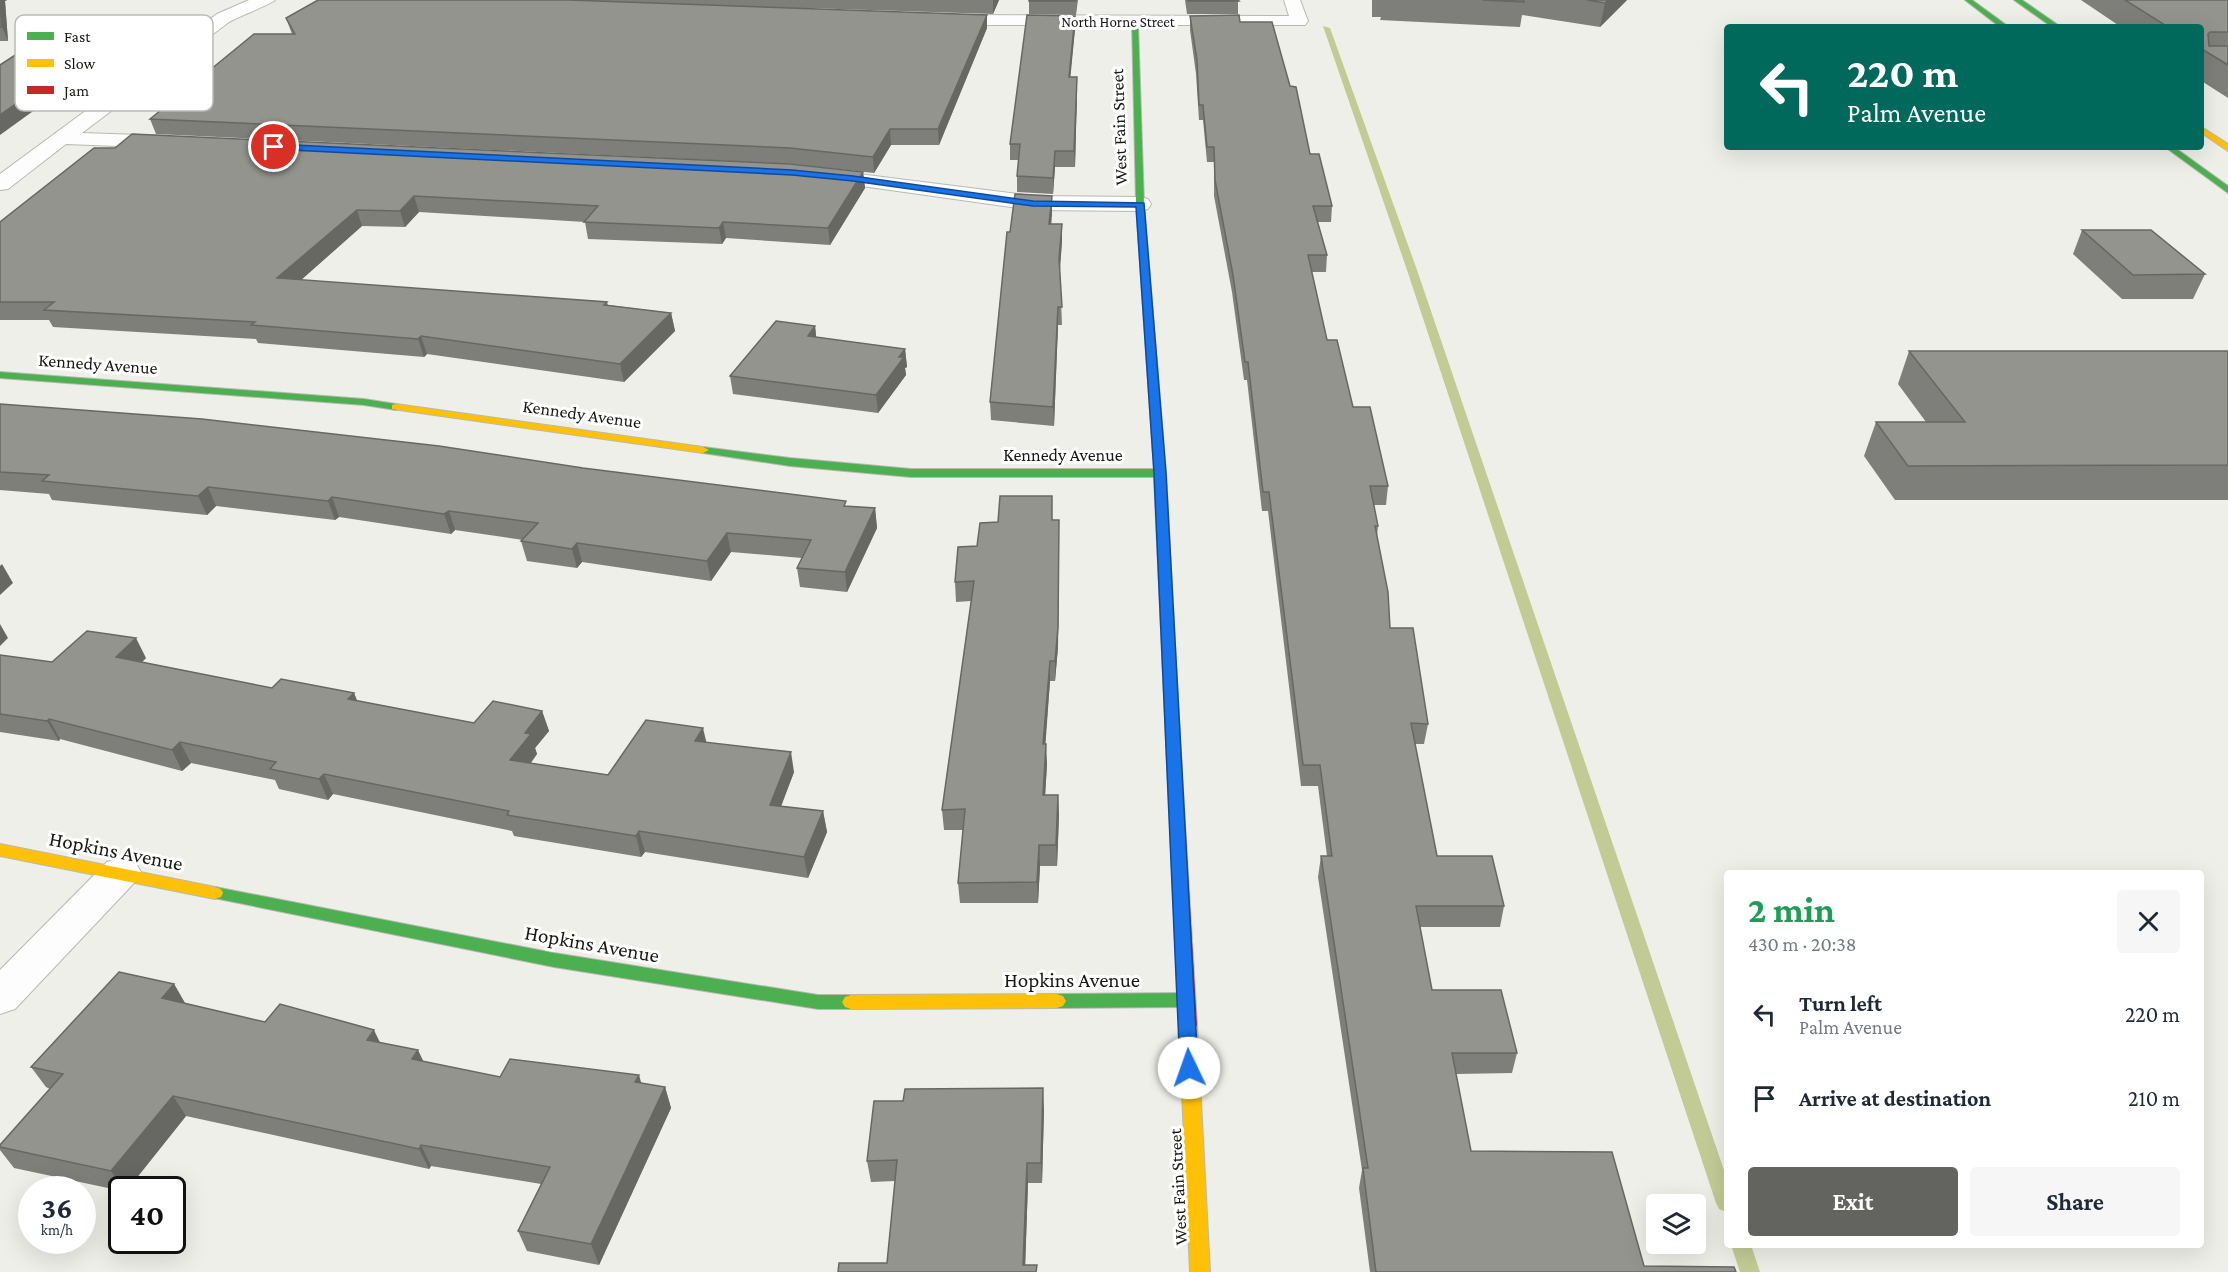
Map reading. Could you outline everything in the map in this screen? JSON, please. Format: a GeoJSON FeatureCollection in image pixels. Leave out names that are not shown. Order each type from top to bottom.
{"type":"FeatureCollection","features":[{"type":"Feature","properties":{"kind":"street"},"geometry":{"type":"LineString","coordinates":[[213,25],[243,7],[267,0]]}},
{"type":"Feature","properties":{"kind":"street","name":"North Horne Street"},"geometry":{"type":"LineString","coordinates":[[919,20],[1299,21],[1292,0]]}},
{"type":"Feature","properties":{"kind":"street"},"geometry":{"type":"LineString","coordinates":[[1968,0],[2001,24]]}},
{"type":"Feature","properties":{"kind":"street"},"geometry":{"type":"LineString","coordinates":[[2017,0],[2053,24]]}},
{"type":"Feature","properties":{"kind":"street","name":"West Fain Street"},"geometry":{"type":"LineString","coordinates":[[1134,22],[1140,204],[1160,473],[1200,1272]]}},
{"type":"Feature","properties":{"kind":"street"},"geometry":{"type":"LineString","coordinates":[[0,184],[97,111]]}},
{"type":"Feature","properties":{"kind":"street"},"geometry":{"type":"LineString","coordinates":[[2204,131],[2228,148]]}},
{"type":"Feature","properties":{"kind":"street"},"geometry":{"type":"LineString","coordinates":[[60,138],[191,143]]}},
{"type":"Feature","properties":{"kind":"street"},"geometry":{"type":"LineString","coordinates":[[2173,150],[2228,190]]}},
{"type":"Feature","properties":{"kind":"street"},"geometry":{"type":"LineString","coordinates":[[802,173],[1033,203],[1140,204]]}},
{"type":"Feature","properties":{"kind":"street","name":"Kennedy Avenue"},"geometry":{"type":"LineString","coordinates":[[0,375],[364,402],[790,462],[900,472],[1160,473]]}},
{"type":"Feature","properties":{"kind":"street","name":"Hopkins Avenue"},"geometry":{"type":"LineString","coordinates":[[0,850],[121,872],[555,960],[818,1002],[1186,1000]]}},
{"type":"Feature","properties":{"kind":"street"},"geometry":{"type":"LineString","coordinates":[[0,997],[121,872]]}},
{"type":"Feature","properties":{"kind":"building"},"geometry":{"type":"Polygon","coordinates":[[[1,0],[2,27],[0,27],[1,0]]]}},
{"type":"Feature","properties":{"kind":"building"},"geometry":{"type":"Polygon","coordinates":[[[318,0],[569,0],[987,15],[938,129],[890,129],[873,157],[790,148],[150,119],[160,111],[213,111],[213,68],[254,34],[295,34],[286,18],[318,0]]]}},
{"type":"Feature","properties":{"kind":"building"},"geometry":{"type":"Polygon","coordinates":[[[1076,0],[1076,1],[1029,1],[1076,0]]]}},
{"type":"Feature","properties":{"kind":"building"},"geometry":{"type":"Polygon","coordinates":[[[1238,0],[1239,1],[1188,1],[1238,0]]]}},
{"type":"Feature","properties":{"kind":"building"},"geometry":{"type":"Polygon","coordinates":[[[1482,0],[1523,0],[1524,2],[1482,0]]]}},
{"type":"Feature","properties":{"kind":"building"},"geometry":{"type":"Polygon","coordinates":[[[1587,0],[1608,0],[1605,3],[1587,0]]]}},
{"type":"Feature","properties":{"kind":"building"},"geometry":{"type":"Polygon","coordinates":[[[2125,0],[2228,0],[2228,32],[2208,34],[2209,46],[2228,46],[2228,65],[2204,50],[2204,24],[2163,24],[2125,0]]]}},
{"type":"Feature","properties":{"kind":"building"},"geometry":{"type":"Polygon","coordinates":[[[1027,15],[1075,16],[1069,77],[1077,77],[1074,151],[1055,151],[1053,178],[1017,176],[1020,144],[1010,144],[1027,15]]]}},
{"type":"Feature","properties":{"kind":"building"},"geometry":{"type":"Polygon","coordinates":[[[1239,15],[1240,22],[1272,22],[1290,86],[1296,87],[1310,154],[1319,154],[1332,206],[1313,206],[1327,255],[1308,255],[1327,340],[1337,340],[1353,407],[1370,407],[1388,486],[1370,486],[1378,526],[1375,526],[1388,592],[1390,628],[1413,628],[1428,724],[1411,723],[1437,856],[1492,856],[1504,906],[1416,906],[1432,990],[1501,990],[1517,1053],[1452,1053],[1471,1151],[1612,1152],[1644,1266],[1734,1267],[1736,1272],[1376,1272],[1363,1168],[1368,1168],[1321,856],[1332,856],[1320,765],[1303,765],[1269,492],[1263,492],[1248,362],[1245,362],[1233,275],[1215,180],[1214,147],[1207,147],[1203,105],[1199,105],[1197,60],[1190,16],[1239,15]]]}},
{"type":"Feature","properties":{"kind":"building"},"geometry":{"type":"Polygon","coordinates":[[[15,55],[15,104],[0,115],[0,65],[15,55]]]}},
{"type":"Feature","properties":{"kind":"building"},"geometry":{"type":"Polygon","coordinates":[[[132,134],[790,164],[863,172],[828,228],[723,222],[719,228],[584,222],[598,206],[414,196],[400,211],[357,210],[277,278],[607,302],[604,305],[671,313],[620,364],[421,336],[418,339],[251,325],[255,322],[44,310],[54,302],[0,302],[0,222],[94,148],[115,148],[132,134]]]}},
{"type":"Feature","properties":{"kind":"building"},"geometry":{"type":"Polygon","coordinates":[[[1015,194],[1052,196],[1049,224],[1062,224],[1059,259],[1062,307],[1058,307],[1053,407],[990,402],[1007,232],[1010,232],[1015,194]]]}},
{"type":"Feature","properties":{"kind":"building"},"geometry":{"type":"Polygon","coordinates":[[[2082,230],[2151,230],[2205,274],[2133,275],[2082,230]]]}},
{"type":"Feature","properties":{"kind":"building"},"geometry":{"type":"Polygon","coordinates":[[[776,321],[815,326],[808,336],[905,349],[899,357],[904,357],[876,395],[730,376],[776,321]]]}},
{"type":"Feature","properties":{"kind":"building"},"geometry":{"type":"Polygon","coordinates":[[[1909,351],[2228,351],[2228,465],[1908,466],[1876,422],[1965,422],[1909,351]]]}},
{"type":"Feature","properties":{"kind":"building"},"geometry":{"type":"Polygon","coordinates":[[[0,404],[202,419],[439,446],[583,468],[846,501],[844,506],[875,508],[845,572],[797,568],[811,540],[727,533],[707,561],[577,543],[572,549],[521,541],[538,523],[449,511],[444,514],[332,497],[328,501],[208,487],[198,496],[42,481],[49,475],[0,472],[0,404]]]}},
{"type":"Feature","properties":{"kind":"building"},"geometry":{"type":"Polygon","coordinates":[[[1000,496],[1052,496],[1052,520],[1059,520],[1058,627],[1055,661],[1050,661],[1043,744],[1046,744],[1043,795],[1058,795],[1056,845],[1039,845],[1037,882],[958,883],[965,809],[942,810],[974,581],[955,582],[958,547],[977,546],[980,523],[998,522],[1000,496]]]}},
{"type":"Feature","properties":{"kind":"building"},"geometry":{"type":"Polygon","coordinates":[[[87,631],[136,638],[116,657],[272,688],[281,679],[354,693],[348,699],[474,723],[493,701],[542,711],[525,733],[531,734],[510,760],[608,775],[646,720],[703,728],[695,741],[791,752],[770,805],[823,811],[804,857],[639,831],[636,836],[507,815],[509,811],[324,774],[319,779],[270,769],[276,762],[180,742],[172,750],[49,719],[47,721],[0,714],[0,655],[52,662],[87,631]]]}},
{"type":"Feature","properties":{"kind":"building"},"geometry":{"type":"Polygon","coordinates":[[[119,972],[174,984],[162,998],[265,1022],[280,1004],[374,1030],[367,1040],[418,1050],[412,1059],[500,1077],[510,1059],[639,1075],[635,1082],[665,1087],[591,1244],[518,1231],[550,1167],[421,1145],[419,1149],[173,1096],[111,1171],[0,1147],[63,1074],[31,1067],[119,972]]]}},
{"type":"Feature","properties":{"kind":"building"},"geometry":{"type":"Polygon","coordinates":[[[1043,1088],[1041,1163],[1027,1163],[1023,1265],[1037,1265],[1036,1272],[838,1272],[839,1263],[887,1263],[897,1160],[867,1161],[874,1101],[903,1101],[905,1089],[1043,1088]]]}},
{"type":"Feature","properties":{"kind":"waterway"},"geometry":{"type":"LineString","coordinates":[[1326,28],[1412,270],[1724,1197]]}},
{"type":"Feature","properties":{"kind":"waterway"},"geometry":{"type":"LineString","coordinates":[[1742,1248],[1750,1272]]}},
{"type":"Feature","properties":{"kind":"traffic: fast"},"geometry":{"type":"LineString","coordinates":[[1968,0],[2001,24]]}},
{"type":"Feature","properties":{"kind":"traffic: fast"},"geometry":{"type":"LineString","coordinates":[[2017,0],[2053,24]]}},
{"type":"Feature","properties":{"kind":"traffic: fast"},"geometry":{"type":"LineString","coordinates":[[1134,23],[1140,204],[1160,473],[1173,739]]}},
{"type":"Feature","properties":{"kind":"traffic: fast"},"geometry":{"type":"LineString","coordinates":[[2173,150],[2228,190]]}},
{"type":"Feature","properties":{"kind":"traffic: fast"},"geometry":{"type":"LineString","coordinates":[[0,375],[364,402],[396,407]]}},
{"type":"Feature","properties":{"kind":"traffic: fast"},"geometry":{"type":"LineString","coordinates":[[703,450],[790,462],[911,473],[1160,473]]}},
{"type":"Feature","properties":{"kind":"traffic: fast"},"geometry":{"type":"LineString","coordinates":[[215,893],[554,960],[818,1002],[851,1002]]}},
{"type":"Feature","properties":{"kind":"traffic: fast"},"geometry":{"type":"LineString","coordinates":[[1057,1001],[1186,1000]]}},
{"type":"Feature","properties":{"kind":"traffic: slow"},"geometry":{"type":"LineString","coordinates":[[2204,131],[2228,148]]}},
{"type":"Feature","properties":{"kind":"traffic: slow"},"geometry":{"type":"LineString","coordinates":[[396,407],[703,450]]}},
{"type":"Feature","properties":{"kind":"traffic: slow"},"geometry":{"type":"LineString","coordinates":[[0,850],[215,893]]}},
{"type":"Feature","properties":{"kind":"traffic: slow"},"geometry":{"type":"LineString","coordinates":[[851,1002],[1057,1001]]}},
{"type":"Feature","properties":{"kind":"traffic: slow"},"geometry":{"type":"LineString","coordinates":[[1188,1025],[1200,1272]]}},
{"type":"Feature","properties":{"kind":"traffic: jam"},"geometry":{"type":"LineString","coordinates":[[1173,739],[1188,1025]]}},
{"type":"Feature","properties":{"kind":"route"},"geometry":{"type":"LineString","coordinates":[[274,147],[792,172],[853,178],[1033,203],[1140,204],[1160,473],[1189,1068]]}}]}
